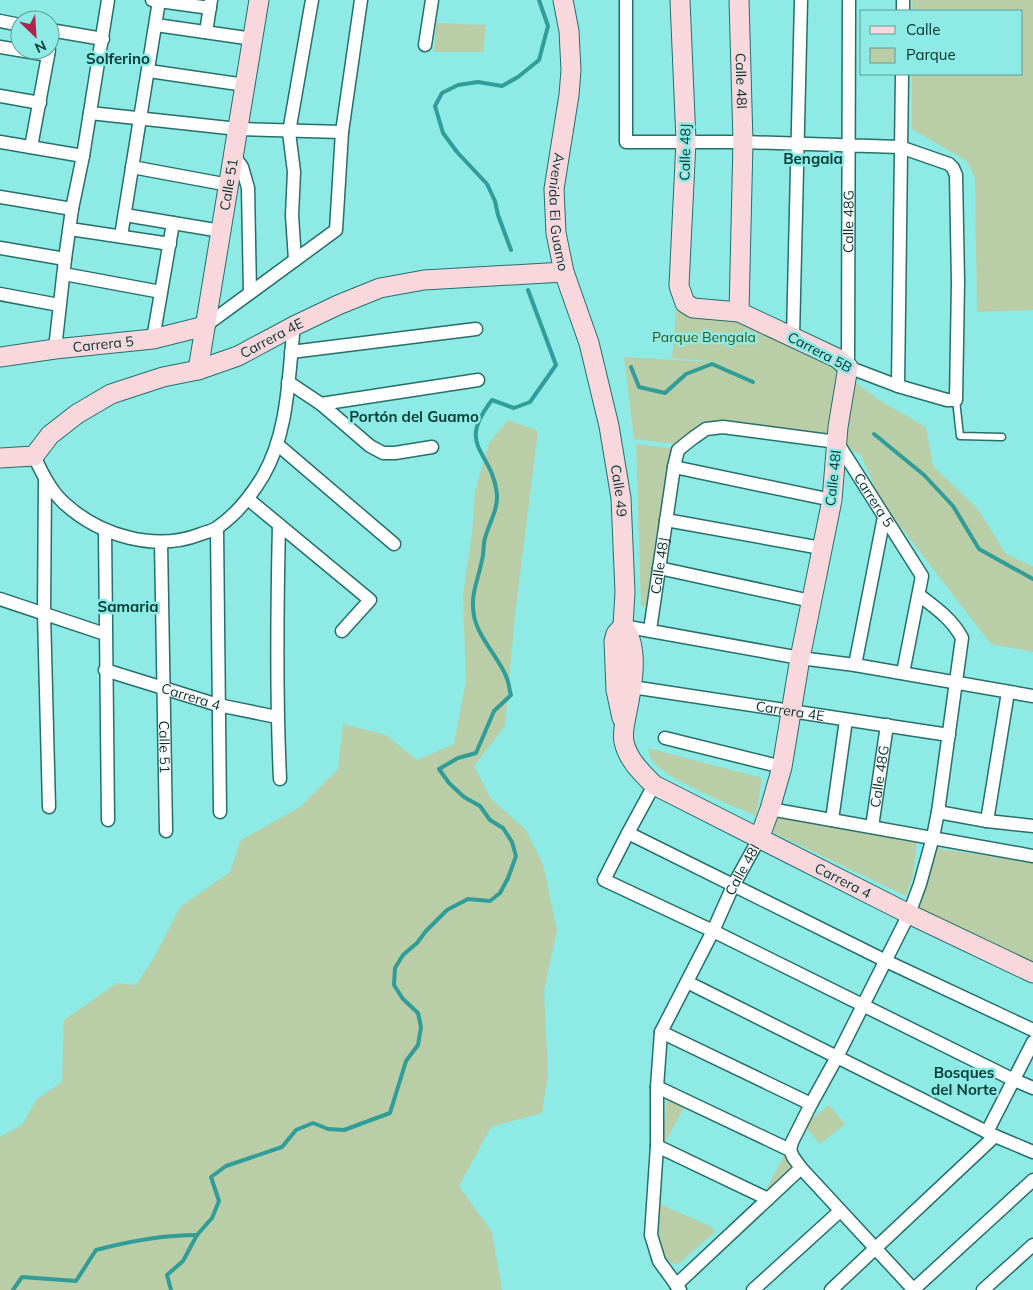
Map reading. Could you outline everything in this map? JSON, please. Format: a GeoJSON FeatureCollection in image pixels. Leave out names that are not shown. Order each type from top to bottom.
{"type":"FeatureCollection","features":[{"type":"Feature","properties":{"kind":"street"},"geometry":{"type":"LineString","coordinates":[[55,349],[72,209],[83,156],[108,0]]}},
{"type":"Feature","properties":{"kind":"street"},"geometry":{"type":"LineString","coordinates":[[121,236],[156,25],[156,0],[210,4],[206,32]]}},
{"type":"Feature","properties":{"kind":"street","name":"Calle 51"},"geometry":{"type":"LineString","coordinates":[[198,370],[259,0]]}},
{"type":"Feature","properties":{"kind":"street"},"geometry":{"type":"LineString","coordinates":[[295,260],[292,215],[294,172],[288,132],[312,0]]}},
{"type":"Feature","properties":{"kind":"street"},"geometry":{"type":"LineString","coordinates":[[205,326],[336,230],[342,132],[361,0]]}},
{"type":"Feature","properties":{"kind":"street"},"geometry":{"type":"LineString","coordinates":[[425,45],[432,0]]}},
{"type":"Feature","properties":{"kind":"street","name":"Avenida El Guamo"},"geometry":{"type":"LineString","coordinates":[[563,0],[569,31],[571,70],[569,95],[554,189],[556,232],[564,272],[580,314],[593,359]]}},
{"type":"Feature","properties":{"kind":"street"},"geometry":{"type":"LineString","coordinates":[[626,0],[626,142],[743,142],[900,147],[949,164],[953,168],[956,176],[958,282],[956,400]]}},
{"type":"Feature","properties":{"kind":"street","name":"Calle 48J"},"geometry":{"type":"LineString","coordinates":[[680,0],[686,141],[678,286],[686,303]]}},
{"type":"Feature","properties":{"kind":"street","name":"Calle 48I"},"geometry":{"type":"LineString","coordinates":[[739,0],[743,142],[739,312]]}},
{"type":"Feature","properties":{"kind":"street"},"geometry":{"type":"LineString","coordinates":[[793,337],[801,0]]}},
{"type":"Feature","properties":{"kind":"street","name":"Calle 48G"},"geometry":{"type":"LineString","coordinates":[[837,442],[848,368],[848,0]]}},
{"type":"Feature","properties":{"kind":"street"},"geometry":{"type":"LineString","coordinates":[[156,25],[252,39]]}},
{"type":"Feature","properties":{"kind":"street"},"geometry":{"type":"LineString","coordinates":[[60,31],[103,39]]}},
{"type":"Feature","properties":{"kind":"street"},"geometry":{"type":"LineString","coordinates":[[31,147],[47,60]]}},
{"type":"Feature","properties":{"kind":"street"},"geometry":{"type":"LineString","coordinates":[[149,71],[245,85]]}},
{"type":"Feature","properties":{"kind":"street"},"geometry":{"type":"LineString","coordinates":[[898,386],[902,75]]}},
{"type":"Feature","properties":{"kind":"street"},"geometry":{"type":"LineString","coordinates":[[0,96],[40,103]]}},
{"type":"Feature","properties":{"kind":"street"},"geometry":{"type":"LineString","coordinates":[[90,113],[238,129],[288,132],[342,132]]}},
{"type":"Feature","properties":{"kind":"street"},"geometry":{"type":"LineString","coordinates":[[0,142],[83,156]]}},
{"type":"Feature","properties":{"kind":"street"},"geometry":{"type":"LineString","coordinates":[[234,156],[245,173],[248,188],[250,293]]}},
{"type":"Feature","properties":{"kind":"street"},"geometry":{"type":"LineString","coordinates":[[132,167],[229,185]]}},
{"type":"Feature","properties":{"kind":"street"},"geometry":{"type":"LineString","coordinates":[[0,197],[72,209]]}},
{"type":"Feature","properties":{"kind":"street"},"geometry":{"type":"LineString","coordinates":[[125,215],[221,231]]}},
{"type":"Feature","properties":{"kind":"street"},"geometry":{"type":"LineString","coordinates":[[153,339],[173,223]]}},
{"type":"Feature","properties":{"kind":"street"},"geometry":{"type":"LineString","coordinates":[[70,229],[170,244]]}},
{"type":"Feature","properties":{"kind":"street"},"geometry":{"type":"LineString","coordinates":[[0,248],[65,259]]}},
{"type":"Feature","properties":{"kind":"street","name":"Carrera 4E"},"geometry":{"type":"LineString","coordinates":[[34,456],[50,435],[77,414],[111,394],[163,377],[198,370],[238,356],[294,326],[380,288],[424,280],[564,272]]}},
{"type":"Feature","properties":{"kind":"street"},"geometry":{"type":"LineString","coordinates":[[64,274],[161,292]]}},
{"type":"Feature","properties":{"kind":"street"},"geometry":{"type":"LineString","coordinates":[[0,294],[59,305]]}},
{"type":"Feature","properties":{"kind":"street","name":"Carrera 5B"},"geometry":{"type":"LineString","coordinates":[[686,303],[694,308],[739,312],[836,358],[848,368],[898,386],[947,400],[956,400]]}},
{"type":"Feature","properties":{"kind":"street","name":"Carrera 5"},"geometry":{"type":"LineString","coordinates":[[0,357],[55,349],[153,339],[205,326]]}},
{"type":"Feature","properties":{"kind":"street"},"geometry":{"type":"LineString","coordinates":[[0,458],[34,456],[45,480],[63,503],[82,517],[105,530],[133,539],[161,542],[190,538],[217,528],[248,499],[264,475],[278,445],[285,413],[294,326]]}},
{"type":"Feature","properties":{"kind":"street"},"geometry":{"type":"LineString","coordinates":[[291,352],[476,329]]}},
{"type":"Feature","properties":{"kind":"street","name":"Calle 49"},"geometry":{"type":"LineString","coordinates":[[593,359],[609,426],[621,498],[625,592],[622,626]]}},
{"type":"Feature","properties":{"kind":"street"},"geometry":{"type":"LineString","coordinates":[[321,404],[478,380]]}},
{"type":"Feature","properties":{"kind":"street"},"geometry":{"type":"LineString","coordinates":[[288,382],[321,404],[370,446],[383,453],[432,447]]}},
{"type":"Feature","properties":{"kind":"street","name":"Calle 48J"},"geometry":{"type":"LineString","coordinates":[[650,630],[678,450],[706,430],[723,427],[837,442]]}},
{"type":"Feature","properties":{"kind":"street","name":"Calle 48I"},"geometry":{"type":"LineString","coordinates":[[678,1287],[659,1262],[651,1235],[657,1146],[657,1087],[661,1032],[713,931],[733,886],[759,839],[770,809],[782,767],[800,658],[832,500],[837,442]]}},
{"type":"Feature","properties":{"kind":"street","name":"Carrera 5"},"geometry":{"type":"LineString","coordinates":[[837,442],[922,576],[919,595]]}},
{"type":"Feature","properties":{"kind":"street"},"geometry":{"type":"LineString","coordinates":[[278,445],[394,544]]}},
{"type":"Feature","properties":{"kind":"street"},"geometry":{"type":"LineString","coordinates":[[674,467],[832,500]]}},
{"type":"Feature","properties":{"kind":"street"},"geometry":{"type":"LineString","coordinates":[[45,480],[44,614],[49,807]]}},
{"type":"Feature","properties":{"kind":"street"},"geometry":{"type":"LineString","coordinates":[[248,499],[370,600],[342,631]]}},
{"type":"Feature","properties":{"kind":"street"},"geometry":{"type":"LineString","coordinates":[[855,665],[884,516]]}},
{"type":"Feature","properties":{"kind":"street"},"geometry":{"type":"LineString","coordinates":[[666,520],[821,548]]}},
{"type":"Feature","properties":{"kind":"street"},"geometry":{"type":"LineString","coordinates":[[279,525],[276,625],[280,779]]}},
{"type":"Feature","properties":{"kind":"street"},"geometry":{"type":"LineString","coordinates":[[217,528],[220,812]]}},
{"type":"Feature","properties":{"kind":"street"},"geometry":{"type":"LineString","coordinates":[[105,530],[108,820]]}},
{"type":"Feature","properties":{"kind":"street","name":"Calle 51"},"geometry":{"type":"LineString","coordinates":[[161,542],[162,688],[166,831]]}},
{"type":"Feature","properties":{"kind":"street"},"geometry":{"type":"LineString","coordinates":[[659,568],[811,601]]}},
{"type":"Feature","properties":{"kind":"street"},"geometry":{"type":"LineString","coordinates":[[790,1150],[792,1142],[811,1104],[864,1006],[909,914],[934,837],[962,638],[956,626],[946,616],[919,595],[903,673]]}},
{"type":"Feature","properties":{"kind":"street"},"geometry":{"type":"LineString","coordinates":[[0,599],[105,634]]}},
{"type":"Feature","properties":{"kind":"street"},"geometry":{"type":"LineString","coordinates":[[622,626],[800,658],[855,665],[1033,696]]}},
{"type":"Feature","properties":{"kind":"street"},"geometry":{"type":"LineString","coordinates":[[622,626],[628,634],[633,656],[632,687],[624,726],[624,744],[637,769],[654,785],[604,880],[713,931],[1033,1088]]}},
{"type":"Feature","properties":{"kind":"street"},"geometry":{"type":"LineString","coordinates":[[622,626],[616,634],[614,641],[614,664],[624,726]]}},
{"type":"Feature","properties":{"kind":"street","name":"Carrera 4"},"geometry":{"type":"LineString","coordinates":[[105,670],[218,705],[277,717]]}},
{"type":"Feature","properties":{"kind":"street","name":"Carrera 4E"},"geometry":{"type":"LineString","coordinates":[[632,687],[949,734]]}},
{"type":"Feature","properties":{"kind":"street"},"geometry":{"type":"LineString","coordinates":[[987,822],[1008,692]]}},
{"type":"Feature","properties":{"kind":"street"},"geometry":{"type":"LineString","coordinates":[[832,820],[846,720]]}},
{"type":"Feature","properties":{"kind":"street","name":"Calle 48G"},"geometry":{"type":"LineString","coordinates":[[872,827],[887,725]]}},
{"type":"Feature","properties":{"kind":"street"},"geometry":{"type":"LineString","coordinates":[[665,738],[782,767]]}},
{"type":"Feature","properties":{"kind":"street","name":"Carrera 4"},"geometry":{"type":"LineString","coordinates":[[654,785],[909,914],[1033,973]]}},
{"type":"Feature","properties":{"kind":"street"},"geometry":{"type":"LineString","coordinates":[[770,809],[1033,856]]}},
{"type":"Feature","properties":{"kind":"street"},"geometry":{"type":"LineString","coordinates":[[938,812],[987,822],[1033,826]]}},
{"type":"Feature","properties":{"kind":"street"},"geometry":{"type":"LineString","coordinates":[[628,832],[886,961],[1033,1030]]}},
{"type":"Feature","properties":{"kind":"street"},"geometry":{"type":"LineString","coordinates":[[687,982],[991,1134],[1033,1152]]}},
{"type":"Feature","properties":{"kind":"street"},"geometry":{"type":"LineString","coordinates":[[661,1032],[811,1104]]}},
{"type":"Feature","properties":{"kind":"street"},"geometry":{"type":"LineString","coordinates":[[832,1290],[876,1249],[991,1134],[1014,1080],[1033,1042]]}},
{"type":"Feature","properties":{"kind":"street"},"geometry":{"type":"LineString","coordinates":[[657,1087],[790,1150],[801,1168],[913,1290],[1033,1180]]}},
{"type":"Feature","properties":{"kind":"street"},"geometry":{"type":"LineString","coordinates":[[657,1146],[768,1199]]}},
{"type":"Feature","properties":{"kind":"street"},"geometry":{"type":"LineString","coordinates":[[678,1287],[801,1168]]}},
{"type":"Feature","properties":{"kind":"street"},"geometry":{"type":"LineString","coordinates":[[753,1290],[840,1211]]}},
{"type":"Feature","properties":{"kind":"street"},"geometry":{"type":"LineString","coordinates":[[983,1290],[1033,1244]]}},
{"type":"Feature","properties":{"kind":"lane"},"geometry":{"type":"LineString","coordinates":[[956,400],[960,436],[1002,437]]}},
{"type":"Feature","properties":{"kind":"green space"},"geometry":{"type":"Polygon","coordinates":[[[912,0],[1033,0],[1033,310],[977,312],[975,178],[967,161],[912,129],[912,75],[1023,75],[1023,10],[913,10],[912,0]]]}},
{"type":"Feature","properties":{"kind":"green space"},"geometry":{"type":"Polygon","coordinates":[[[436,23],[486,25],[483,52],[434,52],[436,23]]]}},
{"type":"Feature","properties":{"kind":"green space","name":"Parque Bengala"},"geometry":{"type":"Polygon","coordinates":[[[676,311],[738,316],[839,370],[879,400],[926,427],[933,466],[977,508],[1006,554],[1033,567],[1033,652],[991,644],[880,500],[861,455],[822,434],[723,421],[705,423],[675,444],[634,439],[624,357],[730,363],[672,358],[676,311]]]}},
{"type":"Feature","properties":{"kind":"green space"},"geometry":{"type":"Polygon","coordinates":[[[508,420],[538,431],[515,615],[505,726],[474,766],[491,799],[525,829],[543,864],[557,930],[544,991],[548,1074],[542,1113],[491,1127],[459,1186],[492,1232],[502,1290],[0,1290],[0,1137],[22,1125],[37,1099],[62,1082],[64,1020],[117,983],[136,985],[155,956],[180,907],[230,872],[241,840],[300,807],[338,769],[343,724],[386,735],[417,760],[454,744],[466,681],[463,595],[472,534],[475,492],[489,443],[508,420]]]}},
{"type":"Feature","properties":{"kind":"green space"},"geometry":{"type":"Polygon","coordinates":[[[636,444],[674,449],[648,606],[641,606],[636,444]]]}},
{"type":"Feature","properties":{"kind":"green space"},"geometry":{"type":"Polygon","coordinates":[[[648,748],[762,778],[756,816],[681,782],[656,764],[650,756],[648,748]]]}},
{"type":"Feature","properties":{"kind":"green space"},"geometry":{"type":"Polygon","coordinates":[[[775,813],[917,839],[913,875],[906,896],[772,832],[775,813]]]}},
{"type":"Feature","properties":{"kind":"green space"},"geometry":{"type":"Polygon","coordinates":[[[936,848],[1033,863],[1033,962],[918,911],[936,848]]]}},
{"type":"Feature","properties":{"kind":"green space"},"geometry":{"type":"Polygon","coordinates":[[[667,1098],[685,1106],[665,1142],[662,1141],[667,1098]]]}},
{"type":"Feature","properties":{"kind":"green space"},"geometry":{"type":"Polygon","coordinates":[[[829,1105],[845,1124],[820,1144],[804,1125],[829,1105]]]}},
{"type":"Feature","properties":{"kind":"green space"},"geometry":{"type":"Polygon","coordinates":[[[784,1156],[795,1165],[771,1190],[767,1188],[784,1156]]]}},
{"type":"Feature","properties":{"kind":"green space"},"geometry":{"type":"Polygon","coordinates":[[[660,1204],[712,1227],[715,1232],[677,1265],[669,1261],[661,1247],[659,1239],[660,1204]]]}},
{"type":"Feature","properties":{"kind":"waterway"},"geometry":{"type":"LineString","coordinates":[[511,250],[495,201],[487,184],[457,152],[443,133],[435,106],[442,93],[458,85],[478,82],[502,86],[518,77],[539,60],[548,26],[539,0]]}},
{"type":"Feature","properties":{"kind":"waterway"},"geometry":{"type":"LineString","coordinates":[[171,1290],[167,1275],[183,1261],[197,1235],[212,1218],[219,1201],[211,1177],[226,1166],[282,1147],[296,1130],[313,1123],[328,1129],[344,1130],[390,1113],[406,1061],[418,1045],[421,1027],[418,1013],[403,999],[394,985],[395,968],[403,955],[417,943],[447,910],[468,899],[490,901],[500,893],[516,856],[512,842],[503,828],[490,820],[480,806],[464,797],[449,783],[439,769],[458,758],[476,753],[494,711],[511,695],[506,676],[480,632],[474,616],[473,601],[475,588],[483,557],[485,538],[497,500],[494,479],[479,448],[476,439],[476,429],[481,416],[492,400],[514,408],[530,402],[556,365],[528,290]]}},
{"type":"Feature","properties":{"kind":"waterway"},"geometry":{"type":"LineString","coordinates":[[631,367],[639,387],[665,393],[686,374],[712,364],[753,382]]}},
{"type":"Feature","properties":{"kind":"waterway"},"geometry":{"type":"LineString","coordinates":[[874,434],[924,475],[953,506],[979,549],[1033,579]]}},
{"type":"Feature","properties":{"kind":"waterway"},"geometry":{"type":"LineString","coordinates":[[13,1290],[22,1277],[76,1281],[96,1250],[146,1239],[197,1235]]}},
{"type":"Feature","properties":{"kind":"district","name":"Solferino"},"geometry":{"type":"Point","coordinates":[118,58]}},
{"type":"Feature","properties":{"kind":"district","name":"Bengala"},"geometry":{"type":"Point","coordinates":[813,158]}},
{"type":"Feature","properties":{"kind":"district","name":"Portón del Guamo"},"geometry":{"type":"Point","coordinates":[414,416]}},
{"type":"Feature","properties":{"kind":"district","name":"Samaria"},"geometry":{"type":"Point","coordinates":[128,606]}},
{"type":"Feature","properties":{"kind":"district","name":"Bosques del Norte"},"geometry":{"type":"Point","coordinates":[964,1080]}}]}
